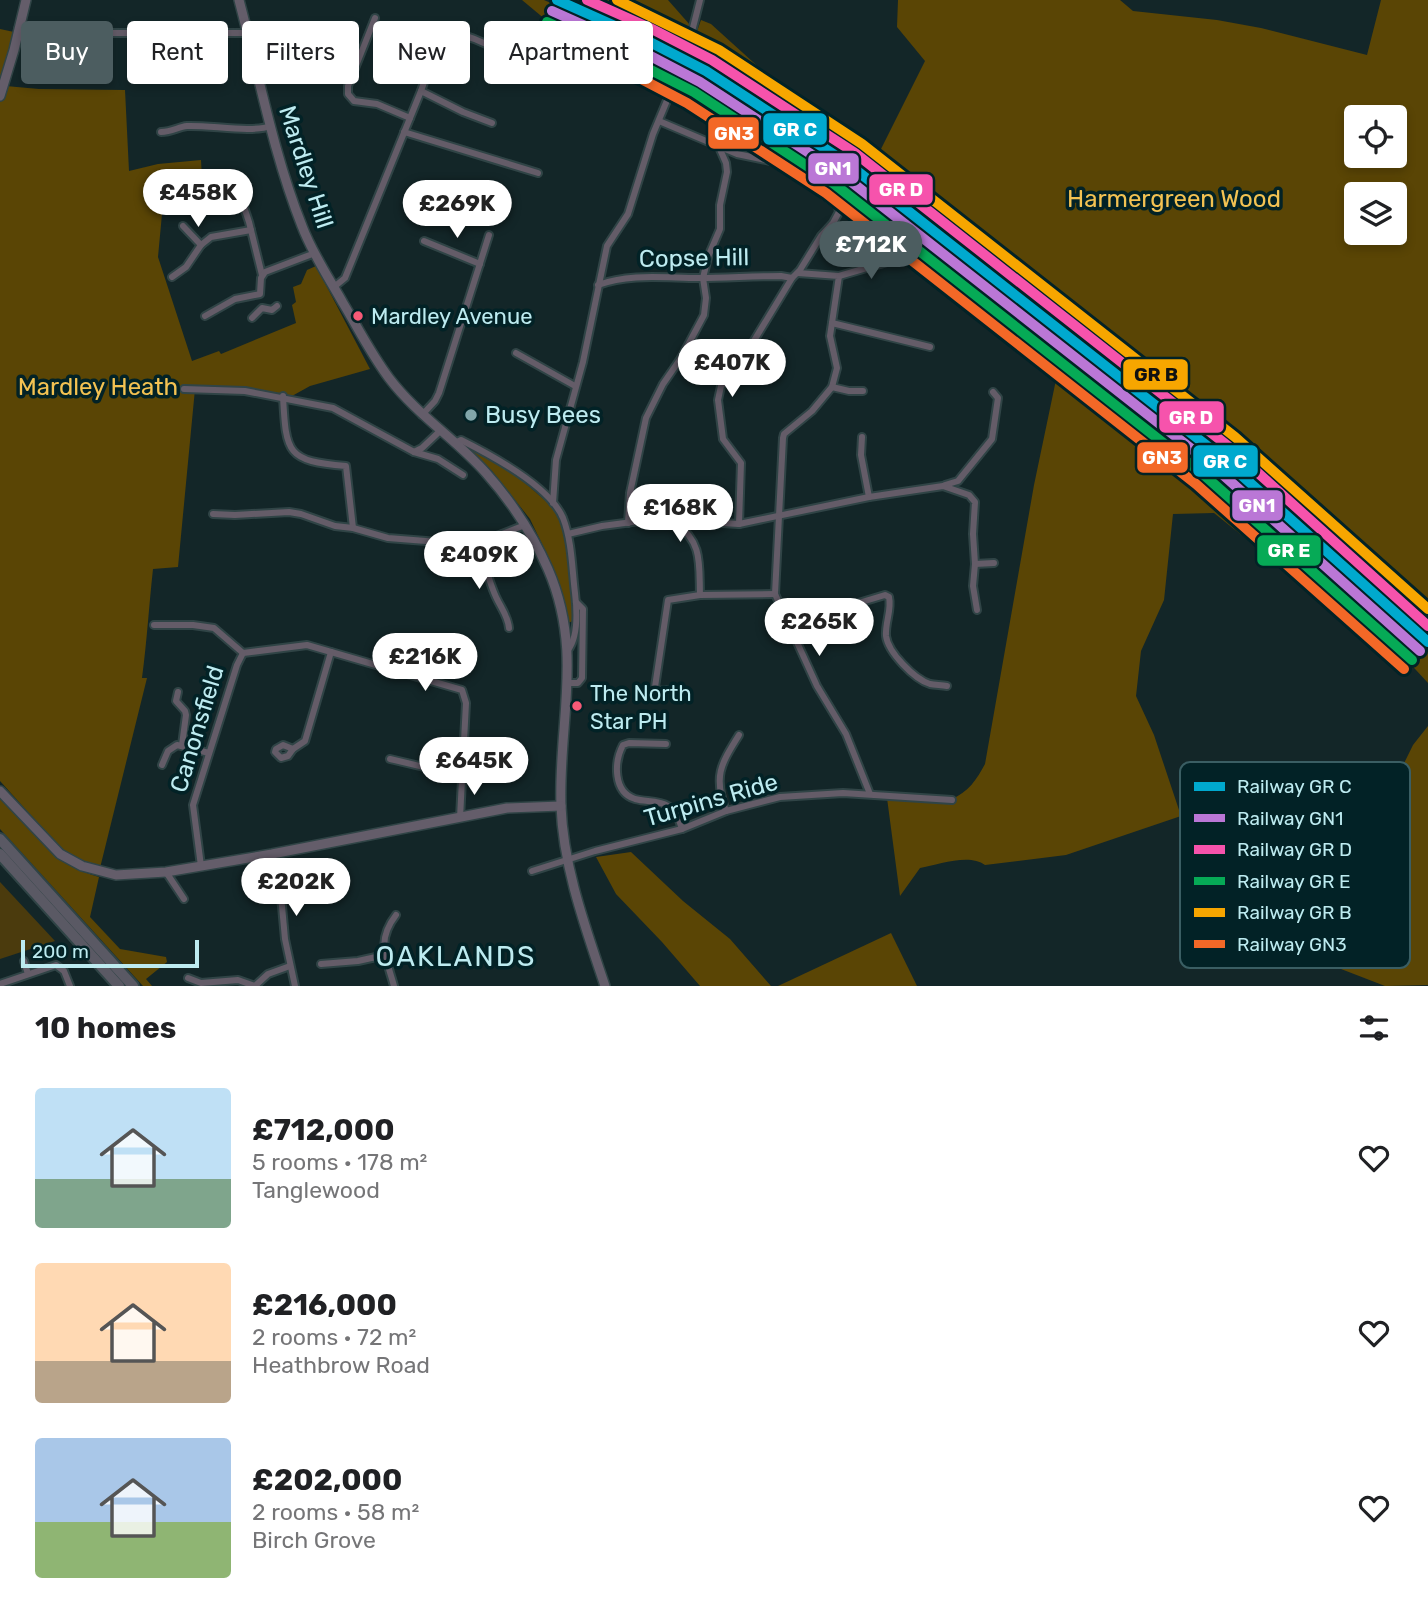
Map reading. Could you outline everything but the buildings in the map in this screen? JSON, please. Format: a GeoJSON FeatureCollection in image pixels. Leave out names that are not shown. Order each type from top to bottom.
{"type":"FeatureCollection","features":[{"type":"Feature","properties":{"kind":"highway"},"geometry":{"type":"LineString","coordinates":[[0,839],[133,986]]}},
{"type":"Feature","properties":{"kind":"highway"},"geometry":{"type":"LineString","coordinates":[[0,854],[119,986]]}},
{"type":"Feature","properties":{"kind":"main road"},"geometry":{"type":"LineString","coordinates":[[0,96],[26,0]]}},
{"type":"Feature","properties":{"kind":"main road","name":"Mardley Hill"},"geometry":{"type":"LineString","coordinates":[[239,0],[245,21]]}},
{"type":"Feature","properties":{"kind":"main road","name":"Mardley Hill"},"geometry":{"type":"LineString","coordinates":[[261,84],[302,228],[382,369],[422,415],[487,473],[525,524],[548,570],[570,629],[561,770],[561,806],[568,859],[606,986]]}},
{"type":"Feature","properties":{"kind":"main road"},"geometry":{"type":"LineString","coordinates":[[0,791],[60,854],[82,866],[116,875],[166,872],[272,854],[507,808],[561,806]]}},
{"type":"Feature","properties":{"kind":"street"},"geometry":{"type":"LineString","coordinates":[[553,503],[556,460],[586,351],[607,246],[628,214],[659,121],[686,55],[700,0]]}},
{"type":"Feature","properties":{"kind":"street"},"geometry":{"type":"LineString","coordinates":[[375,18],[348,86],[348,94],[354,101],[377,104],[410,118]]}},
{"type":"Feature","properties":{"kind":"street"},"geometry":{"type":"LineString","coordinates":[[18,29],[114,33],[242,33]]}},
{"type":"Feature","properties":{"kind":"street"},"geometry":{"type":"LineString","coordinates":[[334,287],[345,278],[421,91],[427,74],[427,47],[432,35],[438,33],[484,44]]}},
{"type":"Feature","properties":{"kind":"street"},"geometry":{"type":"LineString","coordinates":[[421,91],[492,123]]}},
{"type":"Feature","properties":{"kind":"street"},"geometry":{"type":"LineString","coordinates":[[659,121],[719,147],[790,168],[835,202],[839,212],[741,362],[721,386],[718,400],[723,439],[741,463],[739,524]]}},
{"type":"Feature","properties":{"kind":"street"},"geometry":{"type":"LineString","coordinates":[[161,132],[174,132],[182,126],[218,125],[262,129],[271,126]]}},
{"type":"Feature","properties":{"kind":"street"},"geometry":{"type":"LineString","coordinates":[[404,132],[538,173]]}},
{"type":"Feature","properties":{"kind":"street"},"geometry":{"type":"LineString","coordinates":[[628,523],[630,493],[646,418],[663,384],[705,315],[703,278],[708,257],[720,229],[720,205],[727,167],[719,147]]}},
{"type":"Feature","properties":{"kind":"street"},"geometry":{"type":"LineString","coordinates":[[239,183],[262,275],[262,308]]}},
{"type":"Feature","properties":{"kind":"street"},"geometry":{"type":"LineString","coordinates":[[183,226],[201,245]]}},
{"type":"Feature","properties":{"kind":"street"},"geometry":{"type":"LineString","coordinates":[[172,276],[186,267],[201,245],[217,235],[251,230]]}},
{"type":"Feature","properties":{"kind":"street"},"geometry":{"type":"LineString","coordinates":[[422,415],[439,393],[489,235]]}},
{"type":"Feature","properties":{"kind":"street"},"geometry":{"type":"LineString","coordinates":[[424,241],[480,264]]}},
{"type":"Feature","properties":{"kind":"street"},"geometry":{"type":"LineString","coordinates":[[262,275],[315,253]]}},
{"type":"Feature","properties":{"kind":"street"},"geometry":{"type":"LineString","coordinates":[[870,794],[846,734],[817,685],[775,594],[778,516],[784,434],[813,411],[832,387],[837,368],[830,342],[839,276],[894,260]]}},
{"type":"Feature","properties":{"kind":"street","name":"Copse Hill"},"geometry":{"type":"LineString","coordinates":[[598,285],[614,279],[643,276],[839,276]]}},
{"type":"Feature","properties":{"kind":"street"},"geometry":{"type":"LineString","coordinates":[[205,316],[235,299],[260,294]]}},
{"type":"Feature","properties":{"kind":"street"},"geometry":{"type":"LineString","coordinates":[[262,308],[272,310],[277,306]]}},
{"type":"Feature","properties":{"kind":"street"},"geometry":{"type":"LineString","coordinates":[[253,318],[262,308]]}},
{"type":"Feature","properties":{"kind":"street"},"geometry":{"type":"LineString","coordinates":[[832,323],[930,347]]}},
{"type":"Feature","properties":{"kind":"street"},"geometry":{"type":"LineString","coordinates":[[691,342],[696,357],[727,378]]}},
{"type":"Feature","properties":{"kind":"street"},"geometry":{"type":"LineString","coordinates":[[516,353],[575,386]]}},
{"type":"Feature","properties":{"kind":"street"},"geometry":{"type":"LineString","coordinates":[[681,358],[696,357]]}},
{"type":"Feature","properties":{"kind":"street"},"geometry":{"type":"LineString","coordinates":[[832,387],[863,391]]}},
{"type":"Feature","properties":{"kind":"street"},"geometry":{"type":"LineString","coordinates":[[184,389],[245,391],[333,408],[414,452],[438,459],[464,475]]}},
{"type":"Feature","properties":{"kind":"street"},"geometry":{"type":"LineString","coordinates":[[568,534],[655,519],[739,524],[958,481],[992,439],[998,398],[993,392]]}},
{"type":"Feature","properties":{"kind":"street"},"geometry":{"type":"LineString","coordinates":[[282,397],[289,447],[305,460],[346,466],[353,528]]}},
{"type":"Feature","properties":{"kind":"street"},"geometry":{"type":"LineString","coordinates":[[414,452],[440,431]]}},
{"type":"Feature","properties":{"kind":"street"},"geometry":{"type":"LineString","coordinates":[[862,437],[861,455],[869,497]]}},
{"type":"Feature","properties":{"kind":"street"},"geometry":{"type":"LineString","coordinates":[[455,443],[461,440],[520,475],[553,503],[568,534],[576,602],[570,629]]}},
{"type":"Feature","properties":{"kind":"street"},"geometry":{"type":"LineString","coordinates":[[943,486],[969,495],[975,502],[973,586],[977,610]]}},
{"type":"Feature","properties":{"kind":"street"},"geometry":{"type":"LineString","coordinates":[[213,514],[302,513],[335,526],[388,538],[479,543],[525,524]]}},
{"type":"Feature","properties":{"kind":"street"},"geometry":{"type":"LineString","coordinates":[[674,520],[695,541],[699,561],[700,596]]}},
{"type":"Feature","properties":{"kind":"street"},"geometry":{"type":"LineString","coordinates":[[479,543],[486,572],[497,600],[509,620],[509,628]]}},
{"type":"Feature","properties":{"kind":"street"},"geometry":{"type":"LineString","coordinates":[[975,564],[994,564]]}},
{"type":"Feature","properties":{"kind":"street"},"geometry":{"type":"LineString","coordinates":[[667,690],[658,691],[655,687],[668,600],[700,596],[775,594]]}},
{"type":"Feature","properties":{"kind":"street"},"geometry":{"type":"LineString","coordinates":[[789,624],[886,595],[891,604],[886,628],[886,639],[891,652],[928,683],[947,686]]}},
{"type":"Feature","properties":{"kind":"street"},"geometry":{"type":"LineString","coordinates":[[568,683],[578,683],[582,678],[583,609],[576,602]]}},
{"type":"Feature","properties":{"kind":"street"},"geometry":{"type":"LineString","coordinates":[[153,625],[214,628],[243,653]]}},
{"type":"Feature","properties":{"kind":"street","name":"Canonsfield"},"geometry":{"type":"LineString","coordinates":[[201,866],[193,805],[243,653],[307,645],[462,690],[466,703],[463,764]]}},
{"type":"Feature","properties":{"kind":"street"},"geometry":{"type":"LineString","coordinates":[[293,749],[305,741],[331,652]]}},
{"type":"Feature","properties":{"kind":"street"},"geometry":{"type":"LineString","coordinates":[[178,692],[176,701],[186,711],[181,745]]}},
{"type":"Feature","properties":{"kind":"street"},"geometry":{"type":"LineString","coordinates":[[726,811],[720,792],[719,771],[739,735]]}},
{"type":"Feature","properties":{"kind":"street"},"geometry":{"type":"LineString","coordinates":[[666,744],[623,745],[617,761],[617,776],[626,793],[634,799],[670,807],[676,813],[682,829]]}},
{"type":"Feature","properties":{"kind":"street"},"geometry":{"type":"LineString","coordinates":[[162,765],[168,751],[177,745],[209,753]]}},
{"type":"Feature","properties":{"kind":"street"},"geometry":{"type":"LineString","coordinates":[[390,759],[462,776]]}},
{"type":"Feature","properties":{"kind":"street"},"geometry":{"type":"LineString","coordinates":[[460,818],[463,764],[474,768],[474,785]]}},
{"type":"Feature","properties":{"kind":"street","name":"Turpins Ride"},"geometry":{"type":"LineString","coordinates":[[532,871],[682,829],[726,811],[780,797],[870,794],[952,800]]}},
{"type":"Feature","properties":{"kind":"street"},"geometry":{"type":"LineString","coordinates":[[272,854],[295,986]]}},
{"type":"Feature","properties":{"kind":"street"},"geometry":{"type":"LineString","coordinates":[[166,872],[184,899]]}},
{"type":"Feature","properties":{"kind":"street"},"geometry":{"type":"LineString","coordinates":[[394,986],[385,955],[384,938],[396,915]]}},
{"type":"Feature","properties":{"kind":"street"},"geometry":{"type":"LineString","coordinates":[[321,964],[358,961],[385,955]]}},
{"type":"Feature","properties":{"kind":"street"},"geometry":{"type":"LineString","coordinates":[[24,961],[28,986]]}},
{"type":"Feature","properties":{"kind":"street"},"geometry":{"type":"LineString","coordinates":[[0,984],[56,965],[64,971],[70,986]]}},
{"type":"Feature","properties":{"kind":"street"},"geometry":{"type":"LineString","coordinates":[[188,978],[201,983],[237,980],[255,986],[268,974],[290,966]]}},
{"type":"Feature","properties":{"kind":"shaded area"},"geometry":{"type":"Polygon","coordinates":[[[0,882],[55,941],[0,959],[0,882]]]}},
{"type":"Feature","properties":{"kind":"green space"},"geometry":{"type":"Polygon","coordinates":[[[522,0],[544,0],[591,21],[547,21],[522,0]]]}},
{"type":"Feature","properties":{"kind":"green space"},"geometry":{"type":"Polygon","coordinates":[[[600,0],[668,0],[690,25],[683,46],[653,29],[653,21],[638,21],[600,0]]]}},
{"type":"Feature","properties":{"kind":"green space","name":"Harmergreen Wood"},"geometry":{"type":"Polygon","coordinates":[[[898,0],[1120,0],[1133,11],[1217,20],[1261,28],[1367,55],[1381,0],[1428,0],[1428,683],[1392,644],[1364,642],[1341,615],[1214,513],[1173,514],[1164,600],[1141,651],[1136,696],[1154,735],[1180,816],[1066,855],[985,865],[962,860],[920,868],[900,896],[887,798],[949,804],[951,799],[971,785],[985,764],[1034,485],[1057,375],[979,311],[1004,268],[925,214],[790,112],[690,51],[701,20],[711,24],[786,92],[874,163],[925,61],[897,27],[898,0]]]}},
{"type":"Feature","properties":{"kind":"green space"},"geometry":{"type":"Polygon","coordinates":[[[0,29],[14,32],[0,89],[0,29]]]}},
{"type":"Feature","properties":{"kind":"green space"},"geometry":{"type":"Polygon","coordinates":[[[653,49],[680,61],[669,88],[653,81],[653,49]]]}},
{"type":"Feature","properties":{"kind":"green space"},"geometry":{"type":"Polygon","coordinates":[[[686,64],[808,142],[804,148],[736,114],[676,90],[686,64]]]}},
{"type":"Feature","properties":{"kind":"green space","name":"Mardley Heath"},"geometry":{"type":"Polygon","coordinates":[[[6,86],[125,90],[129,171],[158,164],[201,160],[202,178],[186,183],[183,202],[179,204],[181,208],[172,209],[171,214],[162,214],[158,257],[192,361],[219,351],[221,354],[296,323],[292,305],[296,302],[293,287],[301,284],[307,270],[316,266],[370,369],[310,386],[292,396],[249,389],[195,389],[178,567],[153,569],[142,678],[147,678],[100,868],[80,861],[62,850],[0,781],[0,102],[6,86]]]}},
{"type":"Feature","properties":{"kind":"green space"},"geometry":{"type":"Polygon","coordinates":[[[464,443],[516,475],[555,509],[566,536],[575,607],[573,621],[568,623],[553,567],[530,519],[492,471],[464,443]]]}},
{"type":"Feature","properties":{"kind":"green space"},"geometry":{"type":"Polygon","coordinates":[[[1428,726],[1428,985],[1385,986],[1340,968],[1410,968],[1410,762],[1405,762],[1413,745],[1428,726]]]}},
{"type":"Feature","properties":{"kind":"green space"},"geometry":{"type":"Polygon","coordinates":[[[0,797],[56,855],[99,877],[90,917],[120,949],[166,957],[167,962],[146,979],[152,986],[143,986],[0,829],[0,797]]]}},
{"type":"Feature","properties":{"kind":"green space"},"geometry":{"type":"Polygon","coordinates":[[[631,852],[683,901],[730,939],[771,986],[700,986],[616,894],[596,857],[631,852]]]}},
{"type":"Feature","properties":{"kind":"green space"},"geometry":{"type":"Polygon","coordinates":[[[891,933],[917,986],[778,986],[891,933]]]}},
{"type":"Feature","properties":{"kind":"transit line"},"geometry":{"type":"LineString","coordinates":[[557,0],[644,39],[706,71],[847,163],[1220,456],[1428,642]]}},
{"type":"Feature","properties":{"kind":"transit line"},"geometry":{"type":"LineString","coordinates":[[587,0],[712,60],[855,153],[1228,446],[1428,626]]}},
{"type":"Feature","properties":{"kind":"transit line"},"geometry":{"type":"LineString","coordinates":[[617,0],[719,50],[862,144],[1235,437],[1428,609]]}},
{"type":"Feature","properties":{"kind":"transit line"},"geometry":{"type":"LineString","coordinates":[[653,71],[694,92],[833,183],[1204,475],[1412,660]]}},
{"type":"Feature","properties":{"kind":"rail line","name":"GN1"},"geometry":{"type":"LineString","coordinates":[[552,11],[639,50],[700,82],[840,173],[1212,465],[1420,651]]}},
{"type":"Feature","properties":{"kind":"rail line","name":"GN3"},"geometry":{"type":"LineString","coordinates":[[651,84],[687,103],[826,193],[1196,484],[1404,669]]}},
{"type":"Feature","properties":{"kind":"place","name":"Mardley Avenue"},"geometry":{"type":"Point","coordinates":[358,316]}},
{"type":"Feature","properties":{"kind":"place","name":"Busy Bees"},"geometry":{"type":"Point","coordinates":[471,415]}},
{"type":"Feature","properties":{"kind":"place","name":"The North Star PH"},"geometry":{"type":"Point","coordinates":[577,706]}},
{"type":"Feature","properties":{"kind":"district","name":"OAKLANDS"},"geometry":{"type":"Point","coordinates":[456,956]}}]}
